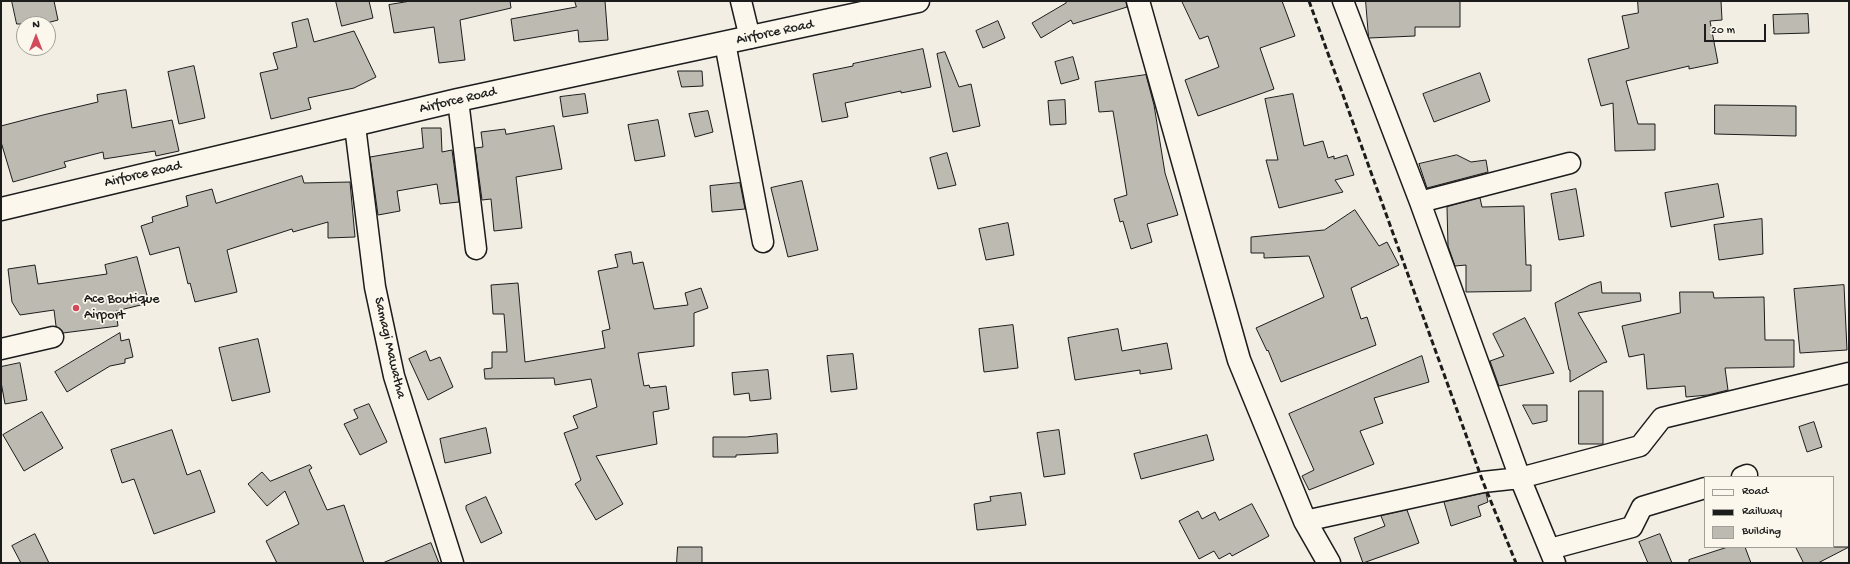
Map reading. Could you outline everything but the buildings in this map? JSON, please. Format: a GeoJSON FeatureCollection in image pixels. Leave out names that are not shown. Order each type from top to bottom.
{"type":"FeatureCollection","features":[{"type":"Feature","properties":{"kind":"street"},"geometry":{"type":"LineString","coordinates":[[741,1],[750,38]]}},
{"type":"Feature","properties":{"kind":"street","name":"Airforce Road"},"geometry":{"type":"LineString","coordinates":[[1,209],[355,126],[458,100],[918,1]]}},
{"type":"Feature","properties":{"kind":"street"},"geometry":{"type":"LineString","coordinates":[[1138,1],[1239,360],[1305,521],[1329,563]]}},
{"type":"Feature","properties":{"kind":"street"},"geometry":{"type":"LineString","coordinates":[[1343,1],[1420,202],[1520,478],[1552,556],[1632,527],[1642,507],[1704,488]]}},
{"type":"Feature","properties":{"kind":"street"},"geometry":{"type":"LineString","coordinates":[[725,43],[763,242]]}},
{"type":"Feature","properties":{"kind":"street"},"geometry":{"type":"LineString","coordinates":[[458,100],[476,249]]}},
{"type":"Feature","properties":{"kind":"street","name":"Samagi Mawatha"},"geometry":{"type":"LineString","coordinates":[[355,126],[375,287],[394,376],[452,563]]}},
{"type":"Feature","properties":{"kind":"street"},"geometry":{"type":"LineString","coordinates":[[1420,202],[1570,163]]}},
{"type":"Feature","properties":{"kind":"street"},"geometry":{"type":"LineString","coordinates":[[1,349],[53,337]]}},
{"type":"Feature","properties":{"kind":"street"},"geometry":{"type":"LineString","coordinates":[[1305,521],[1483,482],[1520,478],[1640,446],[1662,418],[1849,373]]}},
{"type":"Feature","properties":{"kind":"railway"},"geometry":{"type":"LineString","coordinates":[[1309,1],[1483,482],[1516,563]]}},
{"type":"Feature","properties":{"kind":"place","name":"Ace Boutique Airport"},"geometry":{"type":"Point","coordinates":[76,308]}}]}
